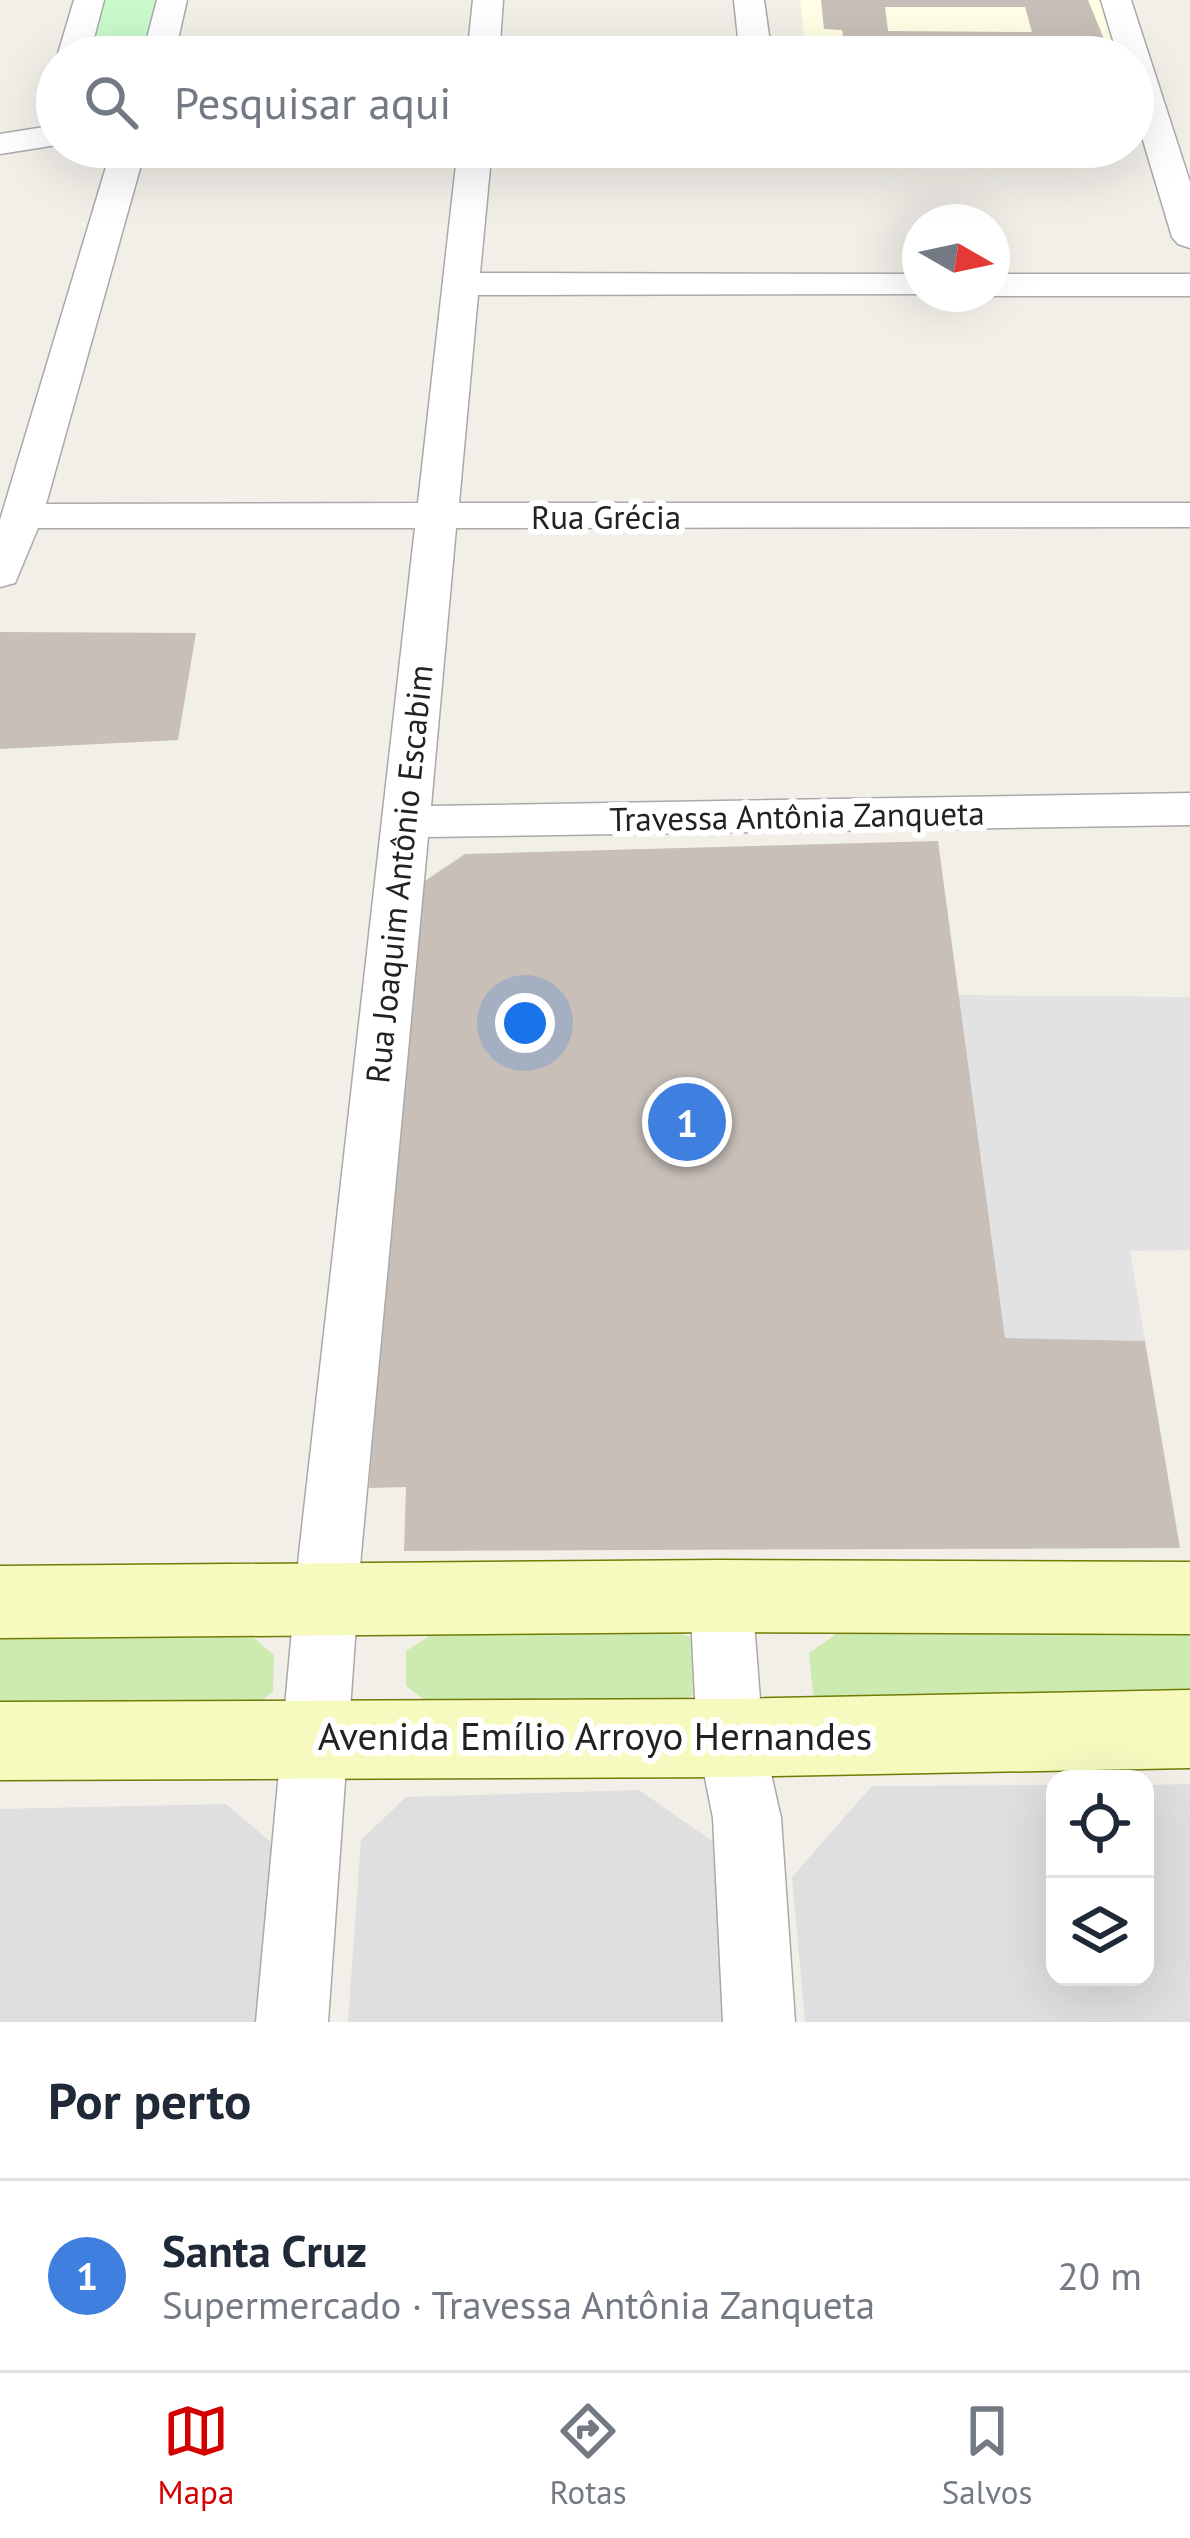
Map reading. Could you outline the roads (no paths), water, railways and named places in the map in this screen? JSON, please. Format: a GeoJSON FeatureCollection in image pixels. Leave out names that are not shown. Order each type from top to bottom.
{"type":"FeatureCollection","features":[{"type":"Feature","properties":{"kind":"main road"},"geometry":{"type":"LineString","coordinates":[[0,1602],[1190,1598]]}},
{"type":"Feature","properties":{"kind":"main road","name":"Avenida Emílio Arroyo Hernandes"},"geometry":{"type":"LineString","coordinates":[[0,1741],[730,1738],[1190,1730]]}},
{"type":"Feature","properties":{"kind":"street"},"geometry":{"type":"LineString","coordinates":[[79,36],[89,0]]}},
{"type":"Feature","properties":{"kind":"street"},"geometry":{"type":"LineString","coordinates":[[163,36],[172,0]]}},
{"type":"Feature","properties":{"kind":"street"},"geometry":{"type":"LineString","coordinates":[[485,36],[488,0]]}},
{"type":"Feature","properties":{"kind":"street"},"geometry":{"type":"LineString","coordinates":[[749,0],[753,36]]}},
{"type":"Feature","properties":{"kind":"street"},"geometry":{"type":"LineString","coordinates":[[1116,0],[1129,36]]}},
{"type":"Feature","properties":{"kind":"street"},"geometry":{"type":"LineString","coordinates":[[1154,108],[1190,237]]}},
{"type":"Feature","properties":{"kind":"street"},"geometry":{"type":"LineString","coordinates":[[0,144],[36,133]]}},
{"type":"Feature","properties":{"kind":"street"},"geometry":{"type":"LineString","coordinates":[[0,574],[22,516],[123,168]]}},
{"type":"Feature","properties":{"kind":"street","name":"Rua Joaquim Antônio Escabim"},"geometry":{"type":"LineString","coordinates":[[292,2022],[305,1818],[319,1737],[328,1601],[404,822],[473,168]]}},
{"type":"Feature","properties":{"kind":"street"},"geometry":{"type":"LineString","coordinates":[[462,284],[902,285]]}},
{"type":"Feature","properties":{"kind":"street"},"geometry":{"type":"LineString","coordinates":[[1010,285],[1190,285]]}},
{"type":"Feature","properties":{"kind":"street","name":"Rua Grécia"},"geometry":{"type":"LineString","coordinates":[[22,516],[1190,515]]}},
{"type":"Feature","properties":{"kind":"street","name":"Travessa Antônia Zanqueta"},"geometry":{"type":"LineString","coordinates":[[404,822],[1190,809]]}},
{"type":"Feature","properties":{"kind":"street"},"geometry":{"type":"LineString","coordinates":[[721,1596],[730,1738],[747,1818],[759,2022]]}},
{"type":"Feature","properties":{"kind":"place","name":"Santa Cruz"},"geometry":{"type":"Point","coordinates":[687,1122]}}]}
